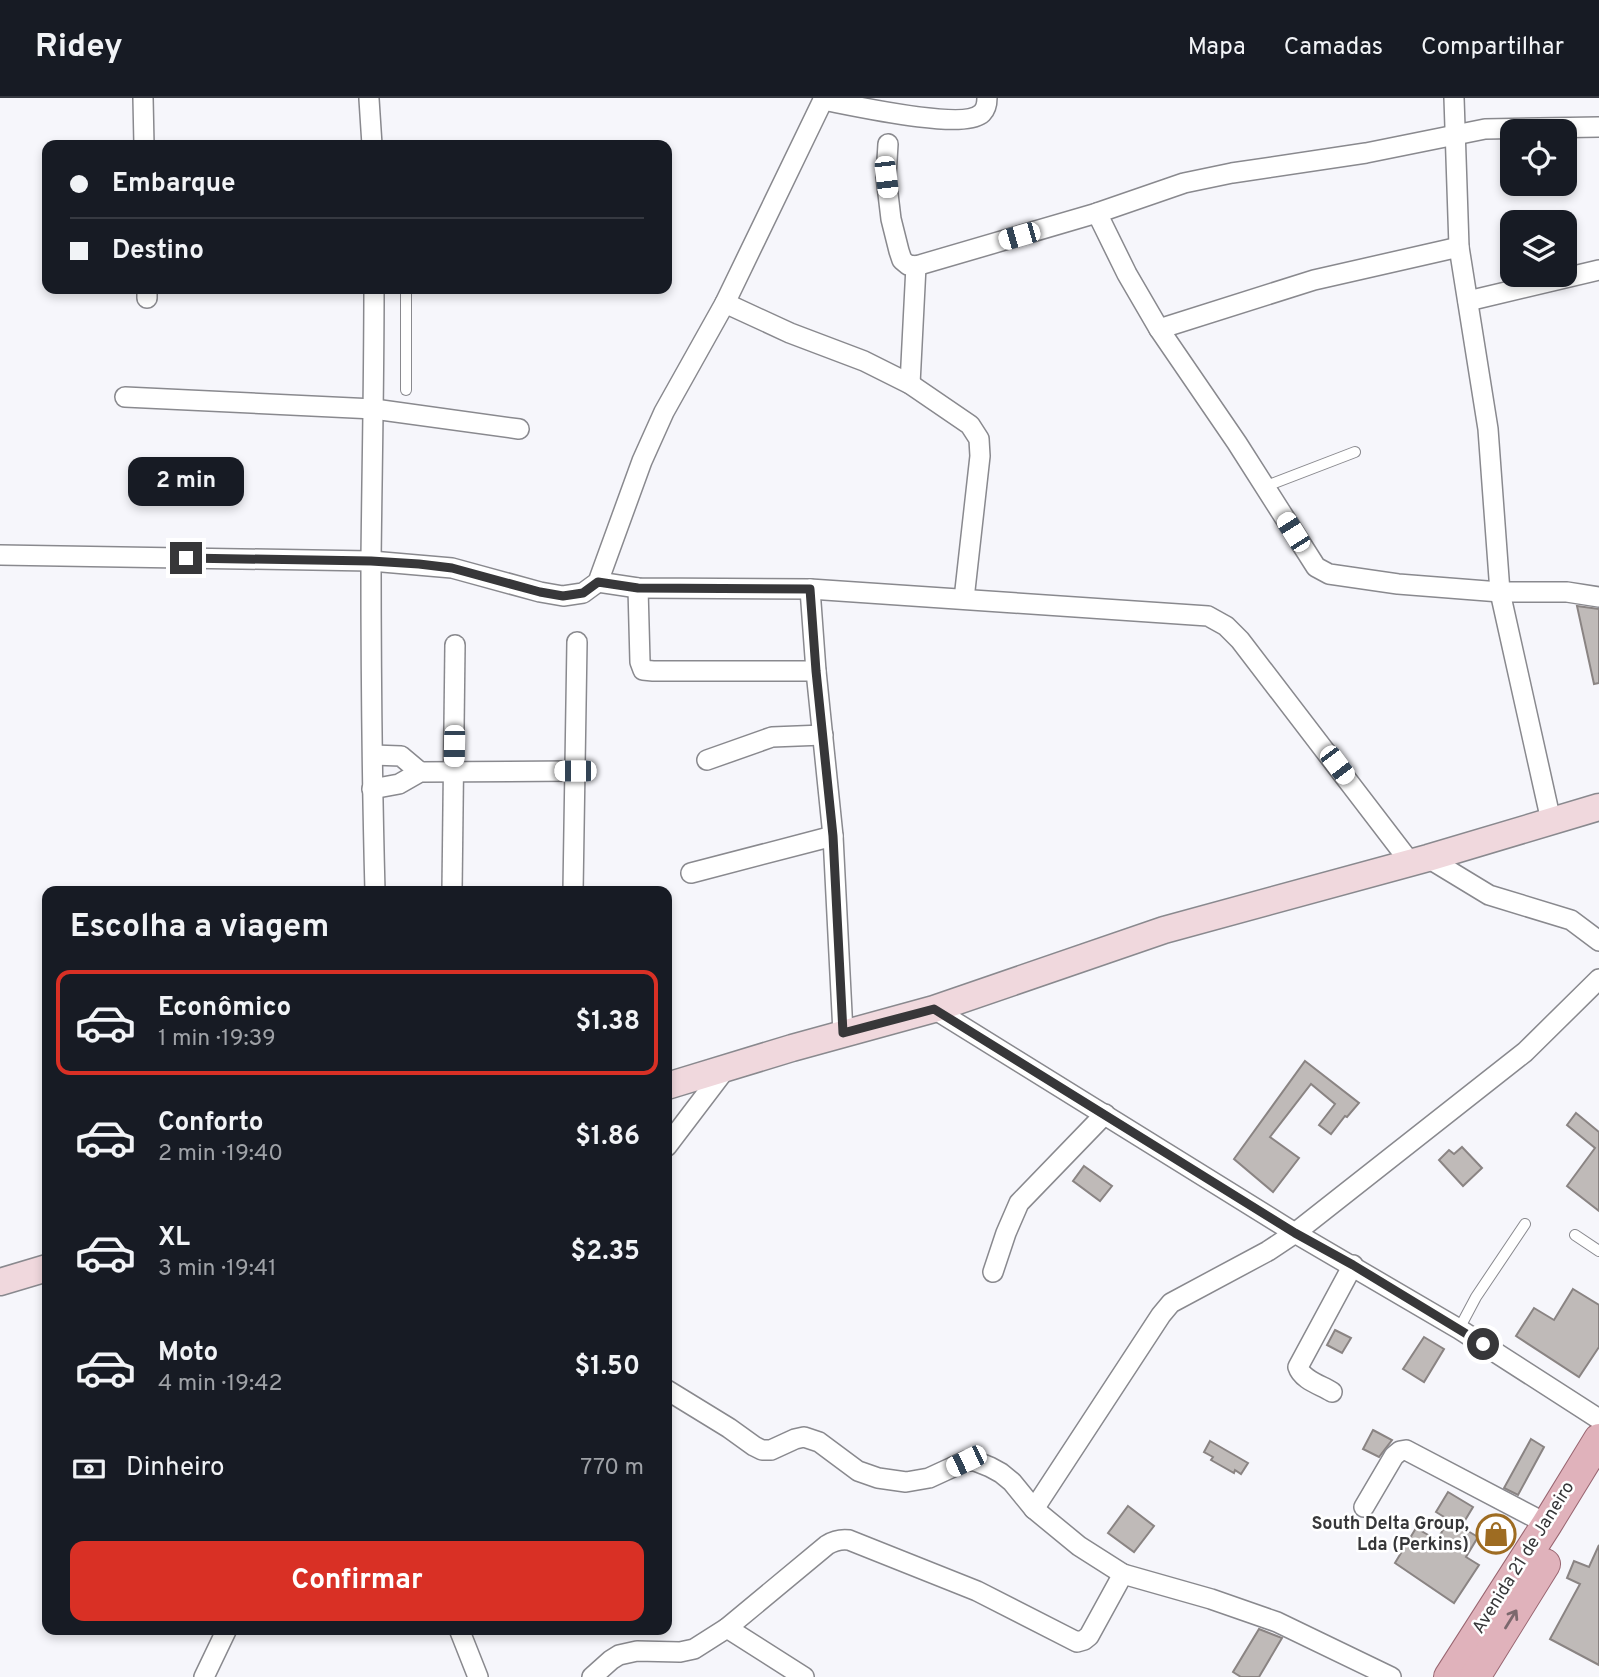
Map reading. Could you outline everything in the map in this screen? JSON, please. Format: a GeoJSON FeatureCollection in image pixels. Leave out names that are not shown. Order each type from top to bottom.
{"type":"FeatureCollection","features":[{"type":"Feature","properties":{"kind":"main road"},"geometry":{"type":"LineString","coordinates":[[672,1084],[843,1033],[934,1009],[1164,930],[1599,807]]}},
{"type":"Feature","properties":{"kind":"main road"},"geometry":{"type":"LineString","coordinates":[[0,1282],[42,1269]]}},
{"type":"Feature","properties":{"kind":"main road","name":"Avenida 21 de Janeiro"},"geometry":{"type":"LineString","coordinates":[[1449,1677],[1599,1439]]}},
{"type":"Feature","properties":{"kind":"main road","name":"Avenida 21 de Janeiro"},"geometry":{"type":"LineString","coordinates":[[1475,1677],[1599,1476]]}},
{"type":"Feature","properties":{"kind":"street"},"geometry":{"type":"LineString","coordinates":[[143,98],[144,140]]}},
{"type":"Feature","properties":{"kind":"street"},"geometry":{"type":"LineString","coordinates":[[358,98],[376,98]]}},
{"type":"Feature","properties":{"kind":"street"},"geometry":{"type":"LineString","coordinates":[[0,555],[371,561],[452,568],[563,596],[583,593],[598,582],[642,461],[664,412],[726,303],[824,99],[876,110],[938,119],[961,119],[982,114],[987,98]]}},
{"type":"Feature","properties":{"kind":"street"},"geometry":{"type":"LineString","coordinates":[[1454,98],[1459,247],[1488,429],[1500,592],[1551,821]]}},
{"type":"Feature","properties":{"kind":"street"},"geometry":{"type":"LineString","coordinates":[[369,99],[372,140]]}},
{"type":"Feature","properties":{"kind":"street"},"geometry":{"type":"LineString","coordinates":[[888,144],[886,177],[891,219],[902,260],[916,267],[1097,214],[1184,183],[1232,173],[1366,153],[1485,130],[1599,127]]}},
{"type":"Feature","properties":{"kind":"street"},"geometry":{"type":"LineString","coordinates":[[1097,214],[1127,274],[1159,328],[1316,567],[1329,574],[1398,584],[1500,592],[1567,592],[1599,597]]}},
{"type":"Feature","properties":{"kind":"street"},"geometry":{"type":"LineString","coordinates":[[1159,328],[1314,280],[1459,247]]}},
{"type":"Feature","properties":{"kind":"street"},"geometry":{"type":"LineString","coordinates":[[910,384],[916,267]]}},
{"type":"Feature","properties":{"kind":"street"},"geometry":{"type":"LineString","coordinates":[[1468,301],[1599,270]]}},
{"type":"Feature","properties":{"kind":"street"},"geometry":{"type":"LineString","coordinates":[[374,294],[371,561],[375,886]]}},
{"type":"Feature","properties":{"kind":"street"},"geometry":{"type":"LineString","coordinates":[[726,303],[790,333],[864,361],[910,384],[970,425],[979,439],[980,456],[964,599]]}},
{"type":"Feature","properties":{"kind":"street"},"geometry":{"type":"LineString","coordinates":[[125,397],[374,409],[519,429]]}},
{"type":"Feature","properties":{"kind":"street"},"geometry":{"type":"LineString","coordinates":[[598,582],[638,588],[810,589],[1208,616],[1226,626],[1240,640],[1419,860],[1489,895],[1571,920],[1599,941]]}},
{"type":"Feature","properties":{"kind":"street"},"geometry":{"type":"LineString","coordinates":[[638,588],[640,662],[643,670],[816,671]]}},
{"type":"Feature","properties":{"kind":"street"},"geometry":{"type":"LineString","coordinates":[[810,589],[833,836],[843,1033]]}},
{"type":"Feature","properties":{"kind":"street"},"geometry":{"type":"LineString","coordinates":[[573,886],[577,642]]}},
{"type":"Feature","properties":{"kind":"street"},"geometry":{"type":"LineString","coordinates":[[452,886],[455,645]]}},
{"type":"Feature","properties":{"kind":"street"},"geometry":{"type":"LineString","coordinates":[[706,760],[772,737],[822,735]]}},
{"type":"Feature","properties":{"kind":"street"},"geometry":{"type":"LineString","coordinates":[[373,755],[401,756],[420,772]]}},
{"type":"Feature","properties":{"kind":"street"},"geometry":{"type":"LineString","coordinates":[[372,789],[399,784],[420,772],[575,771]]}},
{"type":"Feature","properties":{"kind":"street"},"geometry":{"type":"LineString","coordinates":[[691,873],[833,836]]}},
{"type":"Feature","properties":{"kind":"street"},"geometry":{"type":"LineString","coordinates":[[1034,1509],[1166,1307],[1268,1251],[1295,1233],[1525,1052],[1599,979]]}},
{"type":"Feature","properties":{"kind":"street"},"geometry":{"type":"LineString","coordinates":[[934,1009],[1295,1233],[1460,1329],[1599,1419]]}},
{"type":"Feature","properties":{"kind":"street"},"geometry":{"type":"LineString","coordinates":[[672,1139],[727,1067]]}},
{"type":"Feature","properties":{"kind":"street"},"geometry":{"type":"LineString","coordinates":[[993,1272],[1019,1203],[1105,1114]]}},
{"type":"Feature","properties":{"kind":"street"},"geometry":{"type":"LineString","coordinates":[[1332,1392],[1303,1376],[1298,1367],[1353,1265]]}},
{"type":"Feature","properties":{"kind":"street"},"geometry":{"type":"LineString","coordinates":[[672,1393],[729,1427],[762,1451],[804,1437],[819,1442],[858,1471],[885,1479],[906,1482],[929,1478],[966,1461],[975,1461],[1002,1472],[1034,1509],[1079,1546],[1123,1574],[1212,1599],[1277,1622],[1391,1677]]}},
{"type":"Feature","properties":{"kind":"street"},"geometry":{"type":"LineString","coordinates":[[1364,1507],[1394,1456],[1406,1450],[1547,1524]]}},
{"type":"Feature","properties":{"kind":"street"},"geometry":{"type":"LineString","coordinates":[[592,1677],[619,1655],[637,1651],[694,1649],[727,1628],[827,1545],[842,1539],[849,1539],[977,1591],[1077,1642],[1089,1636],[1123,1574]]}},
{"type":"Feature","properties":{"kind":"street"},"geometry":{"type":"LineString","coordinates":[[727,1628],[804,1677]]}},
{"type":"Feature","properties":{"kind":"street"},"geometry":{"type":"LineString","coordinates":[[204,1677],[224,1635]]}},
{"type":"Feature","properties":{"kind":"street"},"geometry":{"type":"LineString","coordinates":[[461,1635],[478,1677]]}},
{"type":"Feature","properties":{"kind":"lane"},"geometry":{"type":"LineString","coordinates":[[406,294],[406,390]]}},
{"type":"Feature","properties":{"kind":"lane"},"geometry":{"type":"LineString","coordinates":[[1265,487],[1355,452]]}},
{"type":"Feature","properties":{"kind":"lane"},"geometry":{"type":"LineString","coordinates":[[1460,1329],[1476,1297],[1525,1224]]}},
{"type":"Feature","properties":{"kind":"lane"},"geometry":{"type":"LineString","coordinates":[[1576,1235],[1599,1251]]}},
{"type":"Feature","properties":{"kind":"building"},"geometry":{"type":"Polygon","coordinates":[[[1577,606],[1599,609],[1599,683],[1594,684],[1577,606]]]}},
{"type":"Feature","properties":{"kind":"building"},"geometry":{"type":"Polygon","coordinates":[[[1305,1061],[1359,1103],[1331,1134],[1319,1125],[1335,1104],[1311,1084],[1270,1137],[1299,1158],[1273,1192],[1234,1159],[1305,1061]]]}},
{"type":"Feature","properties":{"kind":"building"},"geometry":{"type":"Polygon","coordinates":[[[1576,1113],[1599,1132],[1599,1211],[1567,1186],[1595,1148],[1567,1125],[1576,1113]]]}},
{"type":"Feature","properties":{"kind":"building"},"geometry":{"type":"Polygon","coordinates":[[[1462,1147],[1482,1168],[1463,1186],[1439,1160],[1449,1150],[1454,1154],[1462,1147]]]}},
{"type":"Feature","properties":{"kind":"building"},"geometry":{"type":"Polygon","coordinates":[[[1084,1166],[1112,1186],[1100,1201],[1073,1181],[1084,1166]]]}},
{"type":"Feature","properties":{"kind":"building"},"geometry":{"type":"Polygon","coordinates":[[[1573,1289],[1599,1305],[1599,1347],[1579,1377],[1516,1336],[1534,1308],[1554,1320],[1573,1289]]]}},
{"type":"Feature","properties":{"kind":"building"},"geometry":{"type":"Polygon","coordinates":[[[1335,1330],[1351,1338],[1342,1353],[1327,1345],[1335,1330]]]}},
{"type":"Feature","properties":{"kind":"building"},"geometry":{"type":"Polygon","coordinates":[[[1424,1337],[1444,1349],[1424,1382],[1403,1369],[1424,1337]]]}},
{"type":"Feature","properties":{"kind":"building"},"geometry":{"type":"Polygon","coordinates":[[[1373,1430],[1392,1440],[1379,1457],[1363,1449],[1373,1430]]]}},
{"type":"Feature","properties":{"kind":"building"},"geometry":{"type":"Polygon","coordinates":[[[1531,1439],[1544,1447],[1518,1495],[1504,1488],[1531,1439]]]}},
{"type":"Feature","properties":{"kind":"building"},"geometry":{"type":"Polygon","coordinates":[[[1210,1441],[1248,1463],[1241,1474],[1211,1460],[1213,1457],[1204,1452],[1210,1441]]]}},
{"type":"Feature","properties":{"kind":"building"},"geometry":{"type":"Polygon","coordinates":[[[1448,1492],[1473,1507],[1461,1527],[1478,1537],[1466,1557],[1479,1565],[1454,1603],[1395,1563],[1416,1528],[1437,1540],[1449,1520],[1436,1512],[1448,1492]]]}},
{"type":"Feature","properties":{"kind":"building"},"geometry":{"type":"Polygon","coordinates":[[[1128,1506],[1154,1526],[1134,1552],[1108,1533],[1128,1506]]]}},
{"type":"Feature","properties":{"kind":"building"},"geometry":{"type":"Polygon","coordinates":[[[1599,1545],[1599,1665],[1550,1639],[1580,1584],[1567,1578],[1574,1561],[1589,1567],[1599,1545]]]}},
{"type":"Feature","properties":{"kind":"building"},"geometry":{"type":"Polygon","coordinates":[[[1259,1629],[1282,1638],[1259,1677],[1241,1677],[1233,1672],[1259,1629]]]}},
{"type":"Feature","properties":{"kind":"place","name":"South Delta Group, Lda (Perkins)"},"geometry":{"type":"Point","coordinates":[1496,1534]}},
{"type":"Feature","properties":{"kind":"route"},"geometry":{"type":"LineString","coordinates":[[186,558],[419,564],[452,568],[563,596],[583,593],[598,582],[638,588],[810,589],[833,836],[843,1033],[934,1009],[1295,1233],[1483,1344]]}}]}
